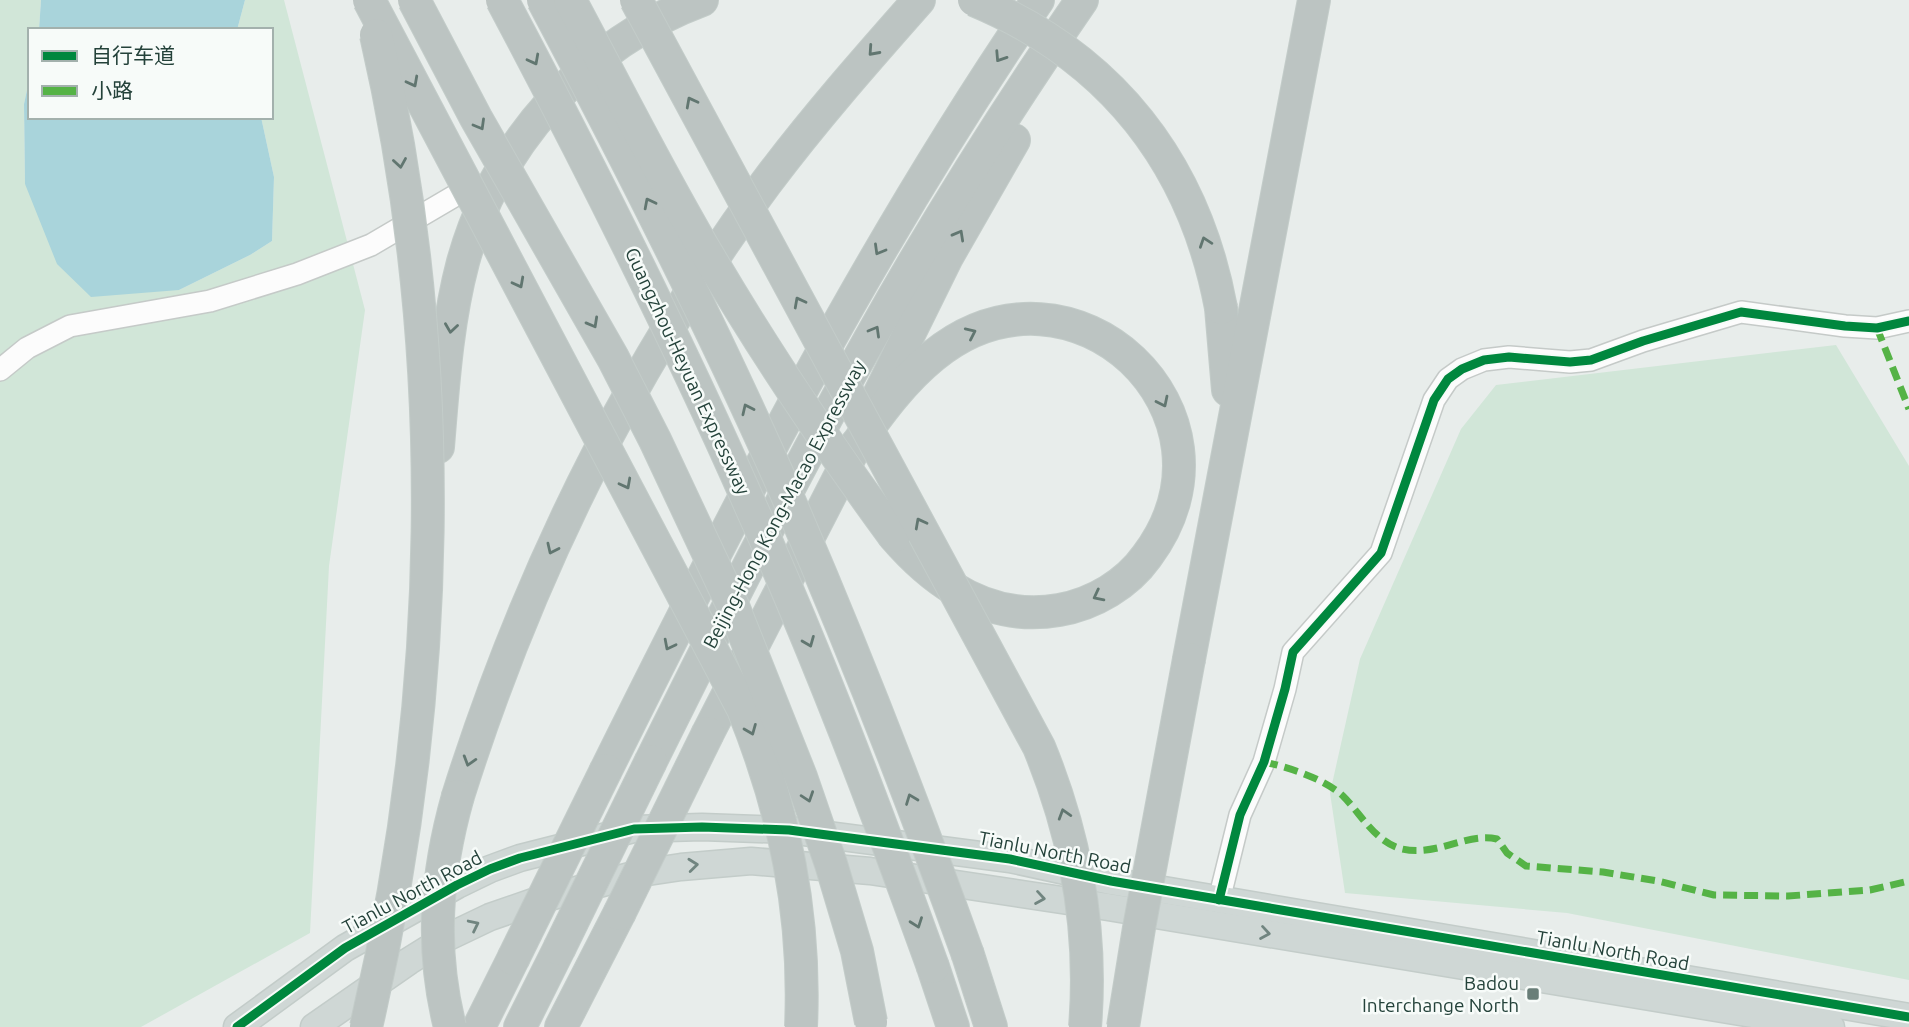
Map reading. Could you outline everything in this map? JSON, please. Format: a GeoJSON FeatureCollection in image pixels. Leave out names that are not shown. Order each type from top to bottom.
{"type":"FeatureCollection","features":[{"type":"Feature","properties":{"kind":"highway"},"geometry":{"type":"LineString","coordinates":[[369,0],[394,124],[406,201],[423,356],[428,512],[422,668]]}},
{"type":"Feature","properties":{"kind":"highway"},"geometry":{"type":"LineString","coordinates":[[369,0],[743,709],[772,789],[792,873],[802,958],[801,1027]]}},
{"type":"Feature","properties":{"kind":"highway"},"geometry":{"type":"LineString","coordinates":[[414,0],[476,118],[619,370],[661,451],[733,606],[801,777],[831,864],[858,951],[872,1025]]}},
{"type":"Feature","properties":{"kind":"highway","name":"Guangzhou-Heyuan Expressway"},"geometry":{"type":"LineString","coordinates":[[502,0],[647,281],[751,506],[847,734],[896,863],[953,1027]]}},
{"type":"Feature","properties":{"kind":"highway","name":"Guangzhou-Heyuan Expressway"},"geometry":{"type":"LineString","coordinates":[[543,0],[679,265],[790,504],[881,721],[935,864],[991,1027]]}},
{"type":"Feature","properties":{"kind":"highway"},"geometry":{"type":"LineString","coordinates":[[570,0],[714,266],[797,399],[894,537],[935,578],[968,599],[1004,610],[1042,613],[1070,608],[1114,588],[1143,562],[1171,512],[1177,484],[1178,456],[1175,436],[1163,400],[1142,368],[1113,343],[1096,334],[1079,326],[1041,319],[1003,322],[967,334],[934,355],[906,380],[854,448]]}},
{"type":"Feature","properties":{"kind":"highway"},"geometry":{"type":"LineString","coordinates":[[636,0],[1039,747],[1065,819],[1082,893],[1087,969],[1085,1027]]}},
{"type":"Feature","properties":{"kind":"highway"},"geometry":{"type":"LineString","coordinates":[[366,1027],[393,900],[405,823],[422,668],[448,350],[463,263],[481,212],[500,174],[536,120],[572,81],[605,53],[659,19],[702,0]]}},
{"type":"Feature","properties":{"kind":"highway"},"geometry":{"type":"LineString","coordinates":[[450,1027],[439,975],[437,915],[443,855],[481,723],[537,581],[586,477],[640,376],[701,278],[766,184],[861,65],[919,0]]}},
{"type":"Feature","properties":{"kind":"highway"},"geometry":{"type":"LineString","coordinates":[[974,0],[1056,43],[1105,83],[1141,123],[1166,158],[1196,215],[1216,276],[1222,308],[1228,427],[1219,506]]}},
{"type":"Feature","properties":{"kind":"highway","name":"Beijing-Hong Kong-Macao Expressway"},"geometry":{"type":"LineString","coordinates":[[480,1027],[751,484],[840,318],[950,132],[1038,0]]}},
{"type":"Feature","properties":{"kind":"highway","name":"Beijing-Hong Kong-Macao Expressway"},"geometry":{"type":"LineString","coordinates":[[520,1027],[802,465],[872,336],[981,152],[1082,0]]}},
{"type":"Feature","properties":{"kind":"highway"},"geometry":{"type":"LineString","coordinates":[[561,1027],[602,951],[708,733],[854,448],[947,257],[999,163],[1104,0]]}},
{"type":"Feature","properties":{"kind":"highway"},"geometry":{"type":"LineString","coordinates":[[1123,1027],[1189,659],[1314,0]]}},
{"type":"Feature","properties":{"kind":"highway"},"geometry":{"type":"LineString","coordinates":[[579,1027],[602,951]]}},
{"type":"Feature","properties":{"kind":"main road","name":"Tianlu North Road"},"geometry":{"type":"LineString","coordinates":[[237,1027],[345,948],[490,869],[520,858],[634,829],[702,827],[762,828],[833,835],[1010,859],[1109,894],[1831,1027]]}},
{"type":"Feature","properties":{"kind":"main road"},"geometry":{"type":"LineString","coordinates":[[1007,892],[1010,859]]}},
{"type":"Feature","properties":{"kind":"main road","name":"Tianlu North Road"},"geometry":{"type":"LineString","coordinates":[[314,1027],[409,961],[446,938],[490,917],[542,899],[641,873],[751,862],[870,871],[1007,892],[1219,900],[1909,1017]]}},
{"type":"Feature","properties":{"kind":"street"},"geometry":{"type":"LineString","coordinates":[[0,370],[27,348],[70,326],[210,301],[297,274],[371,246],[463,191]]}},
{"type":"Feature","properties":{"kind":"street"},"geometry":{"type":"LineString","coordinates":[[1219,900],[1240,815],[1264,762],[1293,652],[1381,553],[1434,400],[1448,380],[1462,369],[1484,360],[1509,357],[1570,362],[1591,360],[1643,341],[1741,312],[1877,328],[1909,321]]}},
{"type":"Feature","properties":{"kind":"green space"},"geometry":{"type":"Polygon","coordinates":[[[0,0],[41,0],[39,28],[28,28],[28,85],[24,104],[25,184],[179,290],[250,255],[272,241],[274,177],[261,119],[273,119],[273,28],[238,28],[245,0],[284,0],[365,310],[329,566],[310,933],[141,1027],[0,1027],[0,0]]]}},
{"type":"Feature","properties":{"kind":"green space"},"geometry":{"type":"Polygon","coordinates":[[[1836,345],[1909,466],[1909,980],[1567,913],[1345,893],[1330,793],[1360,659],[1461,429],[1496,385],[1836,345]]]}},
{"type":"Feature","properties":{"kind":"water"},"geometry":{"type":"Polygon","coordinates":[[[41,0],[245,0],[238,28],[39,28],[41,0]]]}},
{"type":"Feature","properties":{"kind":"water"},"geometry":{"type":"Polygon","coordinates":[[[28,85],[28,119],[261,119],[274,177],[272,241],[250,255],[179,290],[91,297],[57,264],[25,184],[24,104],[28,85]]]}},
{"type":"Feature","properties":{"kind":"marked path"},"geometry":{"type":"LineString","coordinates":[[1877,328],[1909,409]]}},
{"type":"Feature","properties":{"kind":"marked path"},"geometry":{"type":"LineString","coordinates":[[1264,762],[1306,774],[1326,784],[1343,796],[1376,834],[1402,849],[1427,850],[1474,839],[1497,839],[1507,853],[1526,866],[1603,872],[1658,881],[1714,895],[1788,896],[1870,890],[1909,881]]}},
{"type":"Feature","properties":{"kind":"cycle path"},"geometry":{"type":"LineString","coordinates":[[1219,900],[1240,815],[1264,762],[1293,652],[1381,553],[1434,400],[1448,379],[1462,369],[1484,360],[1509,357],[1570,362],[1591,360],[1643,341],[1741,312],[1877,328],[1909,321]]}},
{"type":"Feature","properties":{"kind":"cycle path"},"geometry":{"type":"LineString","coordinates":[[237,1027],[345,948],[490,869],[520,858],[634,829],[702,827],[789,830],[1010,859],[1111,881],[1909,1017]]}},
{"type":"Feature","properties":{"kind":"place","name":"Badou Interchange North"},"geometry":{"type":"Point","coordinates":[1533,994]}}]}
